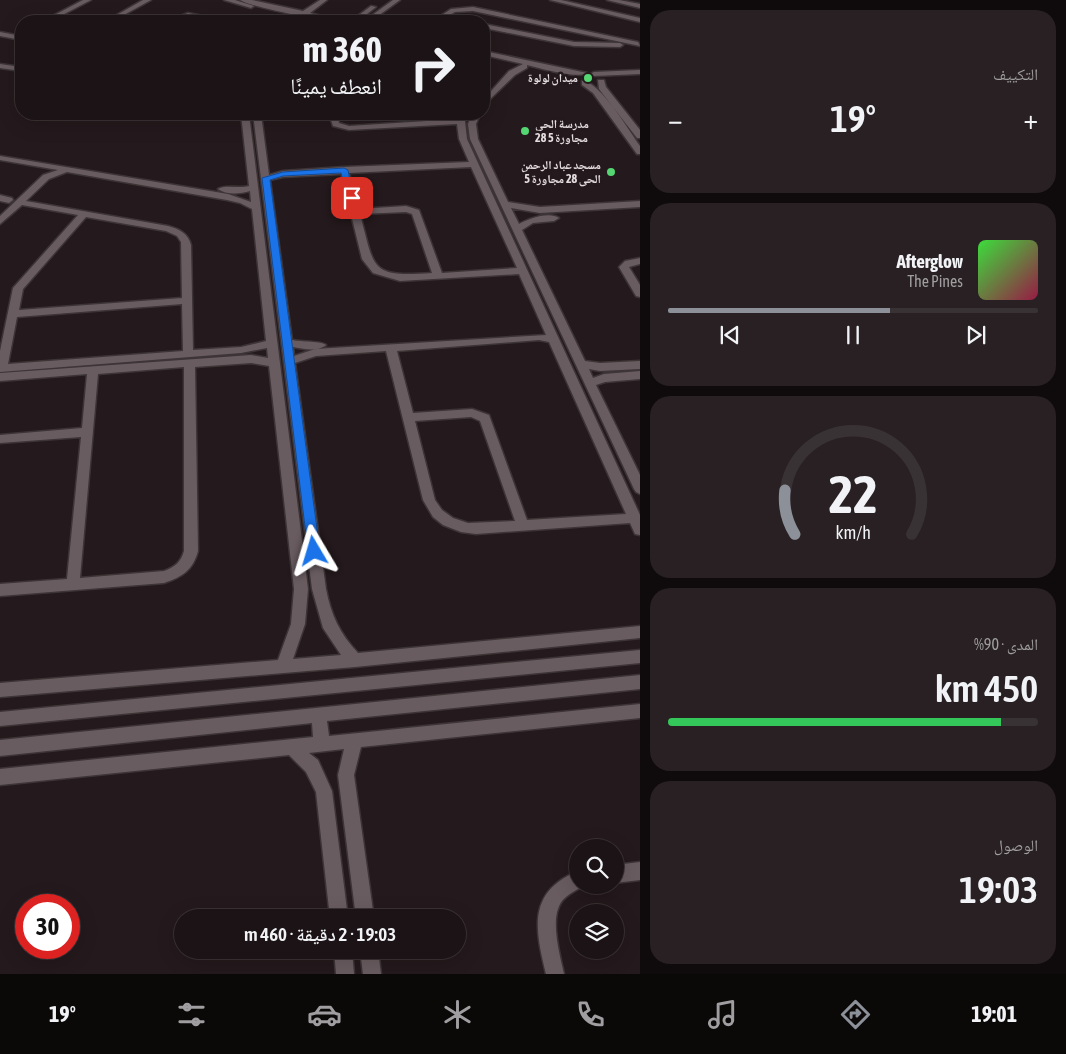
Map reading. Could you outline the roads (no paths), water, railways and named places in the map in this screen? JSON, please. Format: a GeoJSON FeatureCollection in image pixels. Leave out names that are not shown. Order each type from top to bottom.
{"type":"FeatureCollection","features":[{"type":"Feature","properties":{"kind":"street"},"geometry":{"type":"LineString","coordinates":[[58,15],[88,0]]}},
{"type":"Feature","properties":{"kind":"street"},"geometry":{"type":"LineString","coordinates":[[120,15],[148,0]]}},
{"type":"Feature","properties":{"kind":"street"},"geometry":{"type":"LineString","coordinates":[[227,0],[302,15],[324,0]]}},
{"type":"Feature","properties":{"kind":"street"},"geometry":{"type":"LineString","coordinates":[[244,0],[261,2],[302,15]]}},
{"type":"Feature","properties":{"kind":"street"},"geometry":{"type":"LineString","coordinates":[[362,15],[383,0]]}},
{"type":"Feature","properties":{"kind":"street"},"geometry":{"type":"LineString","coordinates":[[375,15],[396,0]]}},
{"type":"Feature","properties":{"kind":"street"},"geometry":{"type":"LineString","coordinates":[[553,0],[640,20]]}},
{"type":"Feature","properties":{"kind":"street"},"geometry":{"type":"LineString","coordinates":[[578,0],[640,6]]}},
{"type":"Feature","properties":{"kind":"street"},"geometry":{"type":"LineString","coordinates":[[610,0],[640,13]]}},
{"type":"Feature","properties":{"kind":"street"},"geometry":{"type":"LineString","coordinates":[[445,15],[453,10],[473,9],[639,44]]}},
{"type":"Feature","properties":{"kind":"street"},"geometry":{"type":"LineString","coordinates":[[490,27],[574,44],[639,44]]}},
{"type":"Feature","properties":{"kind":"street"},"geometry":{"type":"LineString","coordinates":[[0,34],[15,36]]}},
{"type":"Feature","properties":{"kind":"street"},"geometry":{"type":"LineString","coordinates":[[490,54],[558,70],[583,73],[640,72]]}},
{"type":"Feature","properties":{"kind":"street"},"geometry":{"type":"LineString","coordinates":[[490,59],[581,81],[602,81],[640,76]]}},
{"type":"Feature","properties":{"kind":"street"},"geometry":{"type":"LineString","coordinates":[[0,61],[6,65]]}},
{"type":"Feature","properties":{"kind":"street"},"geometry":{"type":"LineString","coordinates":[[490,86],[505,70],[503,62]]}},
{"type":"Feature","properties":{"kind":"street"},"geometry":{"type":"LineString","coordinates":[[490,97],[512,73],[524,66]]}},
{"type":"Feature","properties":{"kind":"street"},"geometry":{"type":"LineString","coordinates":[[583,73],[577,76],[596,91],[640,152]]}},
{"type":"Feature","properties":{"kind":"street"},"geometry":{"type":"LineString","coordinates":[[594,74],[602,81],[602,86],[640,136]]}},
{"type":"Feature","properties":{"kind":"street"},"geometry":{"type":"LineString","coordinates":[[246,120],[301,589],[298,624],[282,666]]}},
{"type":"Feature","properties":{"kind":"street"},"geometry":{"type":"LineString","coordinates":[[258,120],[324,613],[328,627],[339,644],[354,660]]}},
{"type":"Feature","properties":{"kind":"street"},"geometry":{"type":"LineString","coordinates":[[335,120],[336,124],[349,128],[439,120]]}},
{"type":"Feature","properties":{"kind":"street"},"geometry":{"type":"LineString","coordinates":[[391,348],[429,500],[440,517],[460,527],[476,530],[523,526],[637,524],[463,138],[462,120]]}},
{"type":"Feature","properties":{"kind":"street"},"geometry":{"type":"LineString","coordinates":[[474,120],[472,124],[474,139],[640,489]]}},
{"type":"Feature","properties":{"kind":"street"},"geometry":{"type":"LineString","coordinates":[[0,150],[232,190],[245,190],[254,187]]}},
{"type":"Feature","properties":{"kind":"street"},"geometry":{"type":"LineString","coordinates":[[0,158],[228,197],[256,208]]}},
{"type":"Feature","properties":{"kind":"street"},"geometry":{"type":"LineString","coordinates":[[265,173],[282,170],[459,159],[473,160]]}},
{"type":"Feature","properties":{"kind":"street"},"geometry":{"type":"LineString","coordinates":[[265,173],[283,174],[473,160]]}},
{"type":"Feature","properties":{"kind":"street"},"geometry":{"type":"LineString","coordinates":[[0,209],[34,174],[27,162]]}},
{"type":"Feature","properties":{"kind":"street"},"geometry":{"type":"LineString","coordinates":[[0,221],[10,200],[46,177],[70,170]]}},
{"type":"Feature","properties":{"kind":"street"},"geometry":{"type":"LineString","coordinates":[[344,170],[367,259],[375,270],[382,274],[400,278],[523,271]]}},
{"type":"Feature","properties":{"kind":"street"},"geometry":{"type":"LineString","coordinates":[[0,590],[164,577],[174,574],[183,568],[189,560],[191,551],[189,359],[185,242],[180,235],[168,229],[10,200]]}},
{"type":"Feature","properties":{"kind":"street"},"geometry":{"type":"LineString","coordinates":[[505,204],[532,210],[640,204]]}},
{"type":"Feature","properties":{"kind":"street"},"geometry":{"type":"LineString","coordinates":[[355,212],[406,209],[416,212],[438,276]]}},
{"type":"Feature","properties":{"kind":"street"},"geometry":{"type":"LineString","coordinates":[[517,229],[531,221],[543,218],[640,212]]}},
{"type":"Feature","properties":{"kind":"street"},"geometry":{"type":"LineString","coordinates":[[1,371],[16,294],[20,284],[84,214]]}},
{"type":"Feature","properties":{"kind":"street"},"geometry":{"type":"LineString","coordinates":[[640,261],[628,263],[624,267],[640,294]]}},
{"type":"Feature","properties":{"kind":"street"},"geometry":{"type":"LineString","coordinates":[[265,288],[280,286]]}},
{"type":"Feature","properties":{"kind":"street"},"geometry":{"type":"LineString","coordinates":[[12,314],[187,301]]}},
{"type":"Feature","properties":{"kind":"street"},"geometry":{"type":"LineString","coordinates":[[287,342],[312,346],[535,330],[548,326]]}},
{"type":"Feature","properties":{"kind":"street"},"geometry":{"type":"LineString","coordinates":[[290,360],[315,353],[539,337],[554,339]]}},
{"type":"Feature","properties":{"kind":"street"},"geometry":{"type":"LineString","coordinates":[[1,371],[241,355],[272,344]]}},
{"type":"Feature","properties":{"kind":"street"},"geometry":{"type":"LineString","coordinates":[[241,355],[274,363]]}},
{"type":"Feature","properties":{"kind":"street"},"geometry":{"type":"LineString","coordinates":[[1,371],[93,371],[189,359]]}},
{"type":"Feature","properties":{"kind":"street"},"geometry":{"type":"LineString","coordinates":[[580,364],[600,367],[640,365]]}},
{"type":"Feature","properties":{"kind":"street"},"geometry":{"type":"LineString","coordinates":[[73,585],[93,371]]}},
{"type":"Feature","properties":{"kind":"street"},"geometry":{"type":"LineString","coordinates":[[589,383],[604,378],[640,375]]}},
{"type":"Feature","properties":{"kind":"street"},"geometry":{"type":"LineString","coordinates":[[408,417],[472,413],[484,418],[523,526]]}},
{"type":"Feature","properties":{"kind":"street"},"geometry":{"type":"LineString","coordinates":[[0,439],[87,432]]}},
{"type":"Feature","properties":{"kind":"street"},"geometry":{"type":"LineString","coordinates":[[0,690],[354,660],[640,632]]}},
{"type":"Feature","properties":{"kind":"street"},"geometry":{"type":"LineString","coordinates":[[0,719],[640,656]]}},
{"type":"Feature","properties":{"kind":"street"},"geometry":{"type":"LineString","coordinates":[[0,748],[640,682]]}},
{"type":"Feature","properties":{"kind":"street"},"geometry":{"type":"LineString","coordinates":[[0,777],[640,711]]}},
{"type":"Feature","properties":{"kind":"street"},"geometry":{"type":"LineString","coordinates":[[319,715],[322,744]]}},
{"type":"Feature","properties":{"kind":"street"},"geometry":{"type":"LineString","coordinates":[[356,741],[351,751],[346,775],[364,909]]}},
{"type":"Feature","properties":{"kind":"street"},"geometry":{"type":"LineString","coordinates":[[292,747],[312,766],[324,791],[338,909]]}},
{"type":"Feature","properties":{"kind":"street"},"geometry":{"type":"LineString","coordinates":[[624,873],[640,871]]}},
{"type":"Feature","properties":{"kind":"street"},"geometry":{"type":"LineString","coordinates":[[555,974],[546,934],[546,924],[549,907],[557,892],[569,883]]}},
{"type":"Feature","properties":{"kind":"street"},"geometry":{"type":"LineString","coordinates":[[344,959],[345,974]]}},
{"type":"Feature","properties":{"kind":"street"},"geometry":{"type":"LineString","coordinates":[[370,959],[372,974]]}},
{"type":"Feature","properties":{"kind":"place","name":"ميدان لولوة"},"geometry":{"type":"Point","coordinates":[588,78]}},
{"type":"Feature","properties":{"kind":"place","name":"مدرسة الحى 28 مجاورة 5"},"geometry":{"type":"Point","coordinates":[525,131]}},
{"type":"Feature","properties":{"kind":"place","name":"مسجد عباد الرحمن الحى 28 مجاورة 5"},"geometry":{"type":"Point","coordinates":[611,172]}}]}
